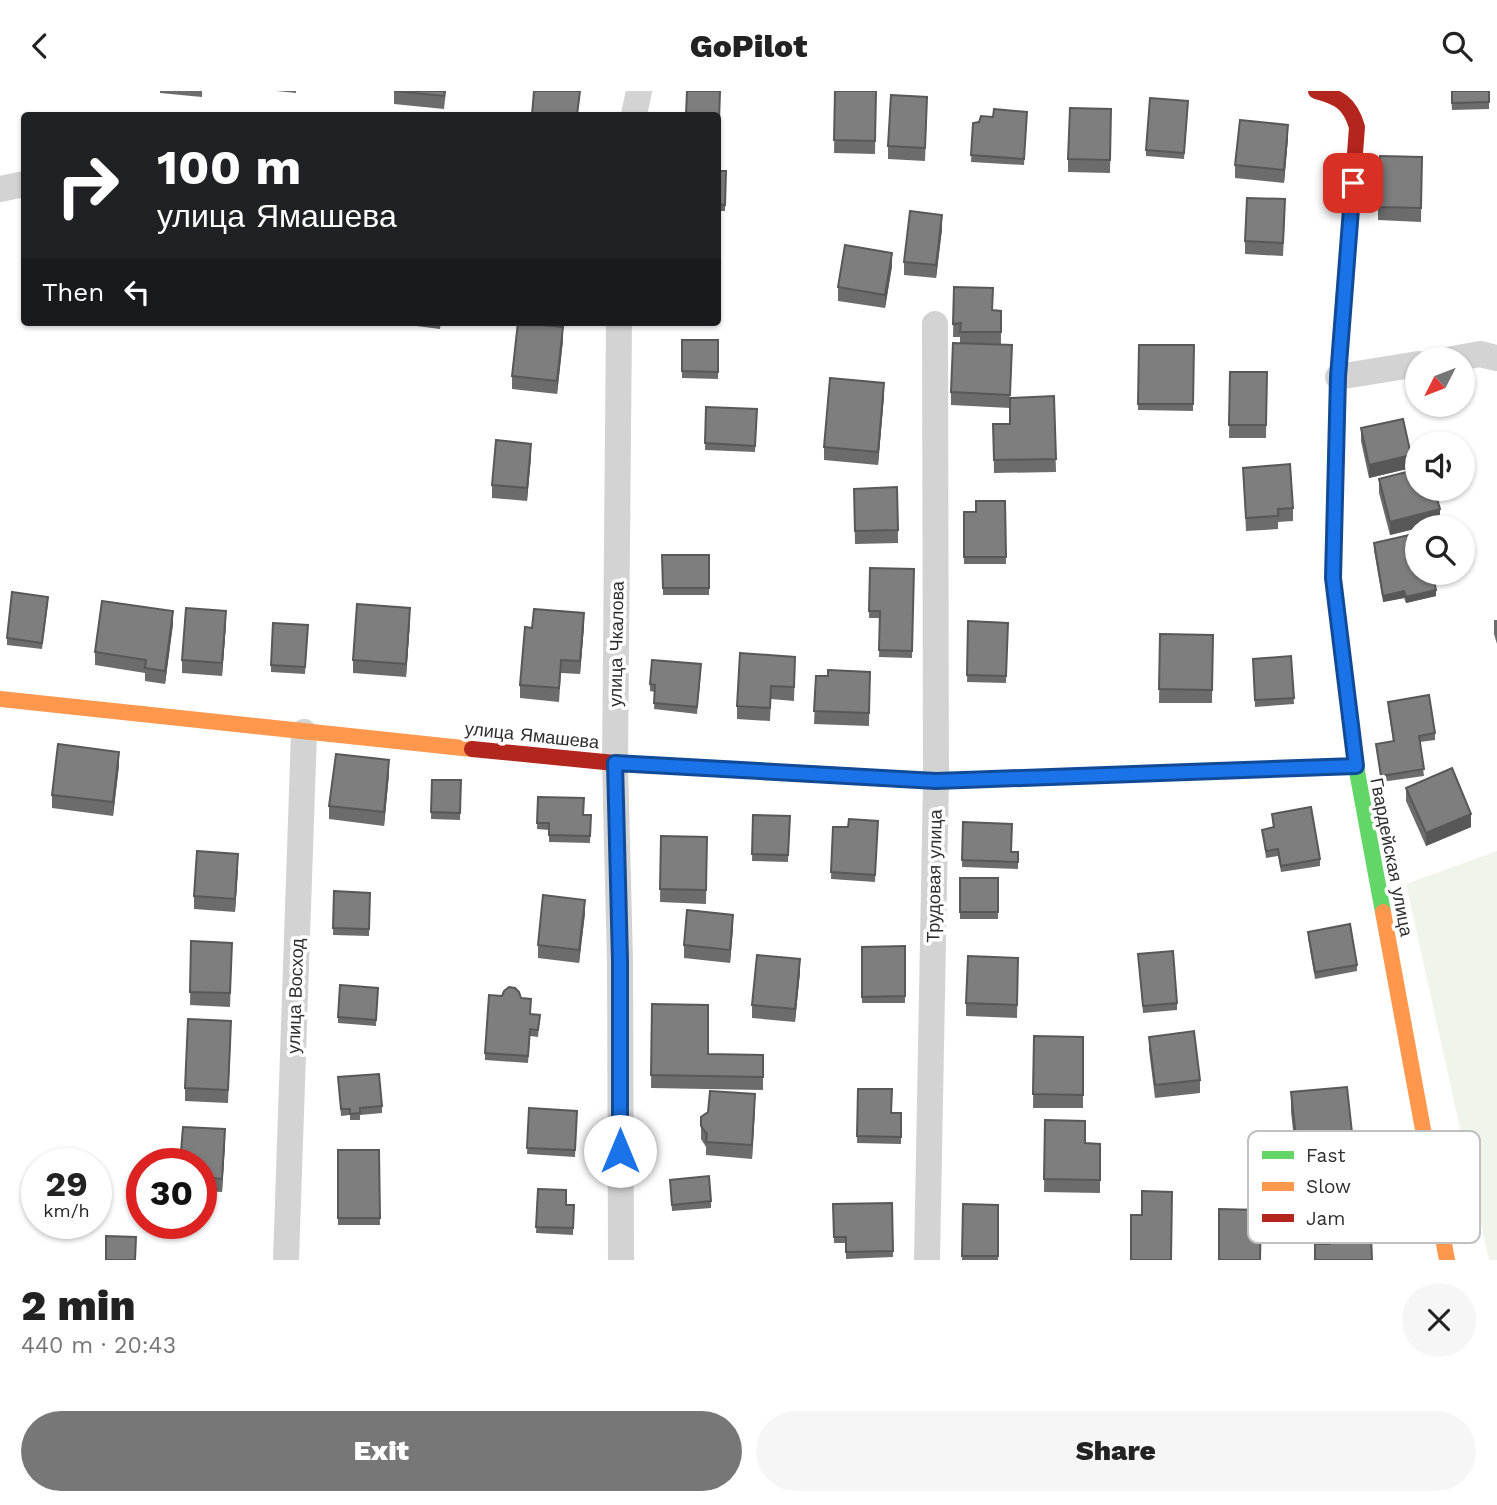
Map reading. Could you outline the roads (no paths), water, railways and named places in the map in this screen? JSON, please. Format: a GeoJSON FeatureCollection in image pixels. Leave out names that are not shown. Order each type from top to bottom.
{"type":"FeatureCollection","features":[{"type":"Feature","properties":{"kind":"street"},"geometry":{"type":"LineString","coordinates":[[636,112],[639,91]]}},
{"type":"Feature","properties":{"kind":"street","name":"Гвардейская улица"},"geometry":{"type":"LineString","coordinates":[[1322,92],[1342,100],[1354,113],[1357,127],[1338,377],[1333,578],[1356,766],[1423,1131]]}},
{"type":"Feature","properties":{"kind":"street"},"geometry":{"type":"LineString","coordinates":[[0,189],[21,185]]}},
{"type":"Feature","properties":{"kind":"street","name":"Трудовая улица"},"geometry":{"type":"LineString","coordinates":[[927,1260],[936,781],[934,324]]}},
{"type":"Feature","properties":{"kind":"street","name":"улица Чкалова"},"geometry":{"type":"LineString","coordinates":[[619,326],[615,763],[620,961],[621,1260]]}},
{"type":"Feature","properties":{"kind":"street"},"geometry":{"type":"LineString","coordinates":[[1475,355],[1497,358]]}},
{"type":"Feature","properties":{"kind":"street"},"geometry":{"type":"LineString","coordinates":[[1338,377],[1405,366]]}},
{"type":"Feature","properties":{"kind":"street","name":"улица Ямашева"},"geometry":{"type":"LineString","coordinates":[[0,699],[615,763],[936,781],[1356,766]]}},
{"type":"Feature","properties":{"kind":"street","name":"улица Восход"},"geometry":{"type":"LineString","coordinates":[[286,1260],[304,732]]}}]}
